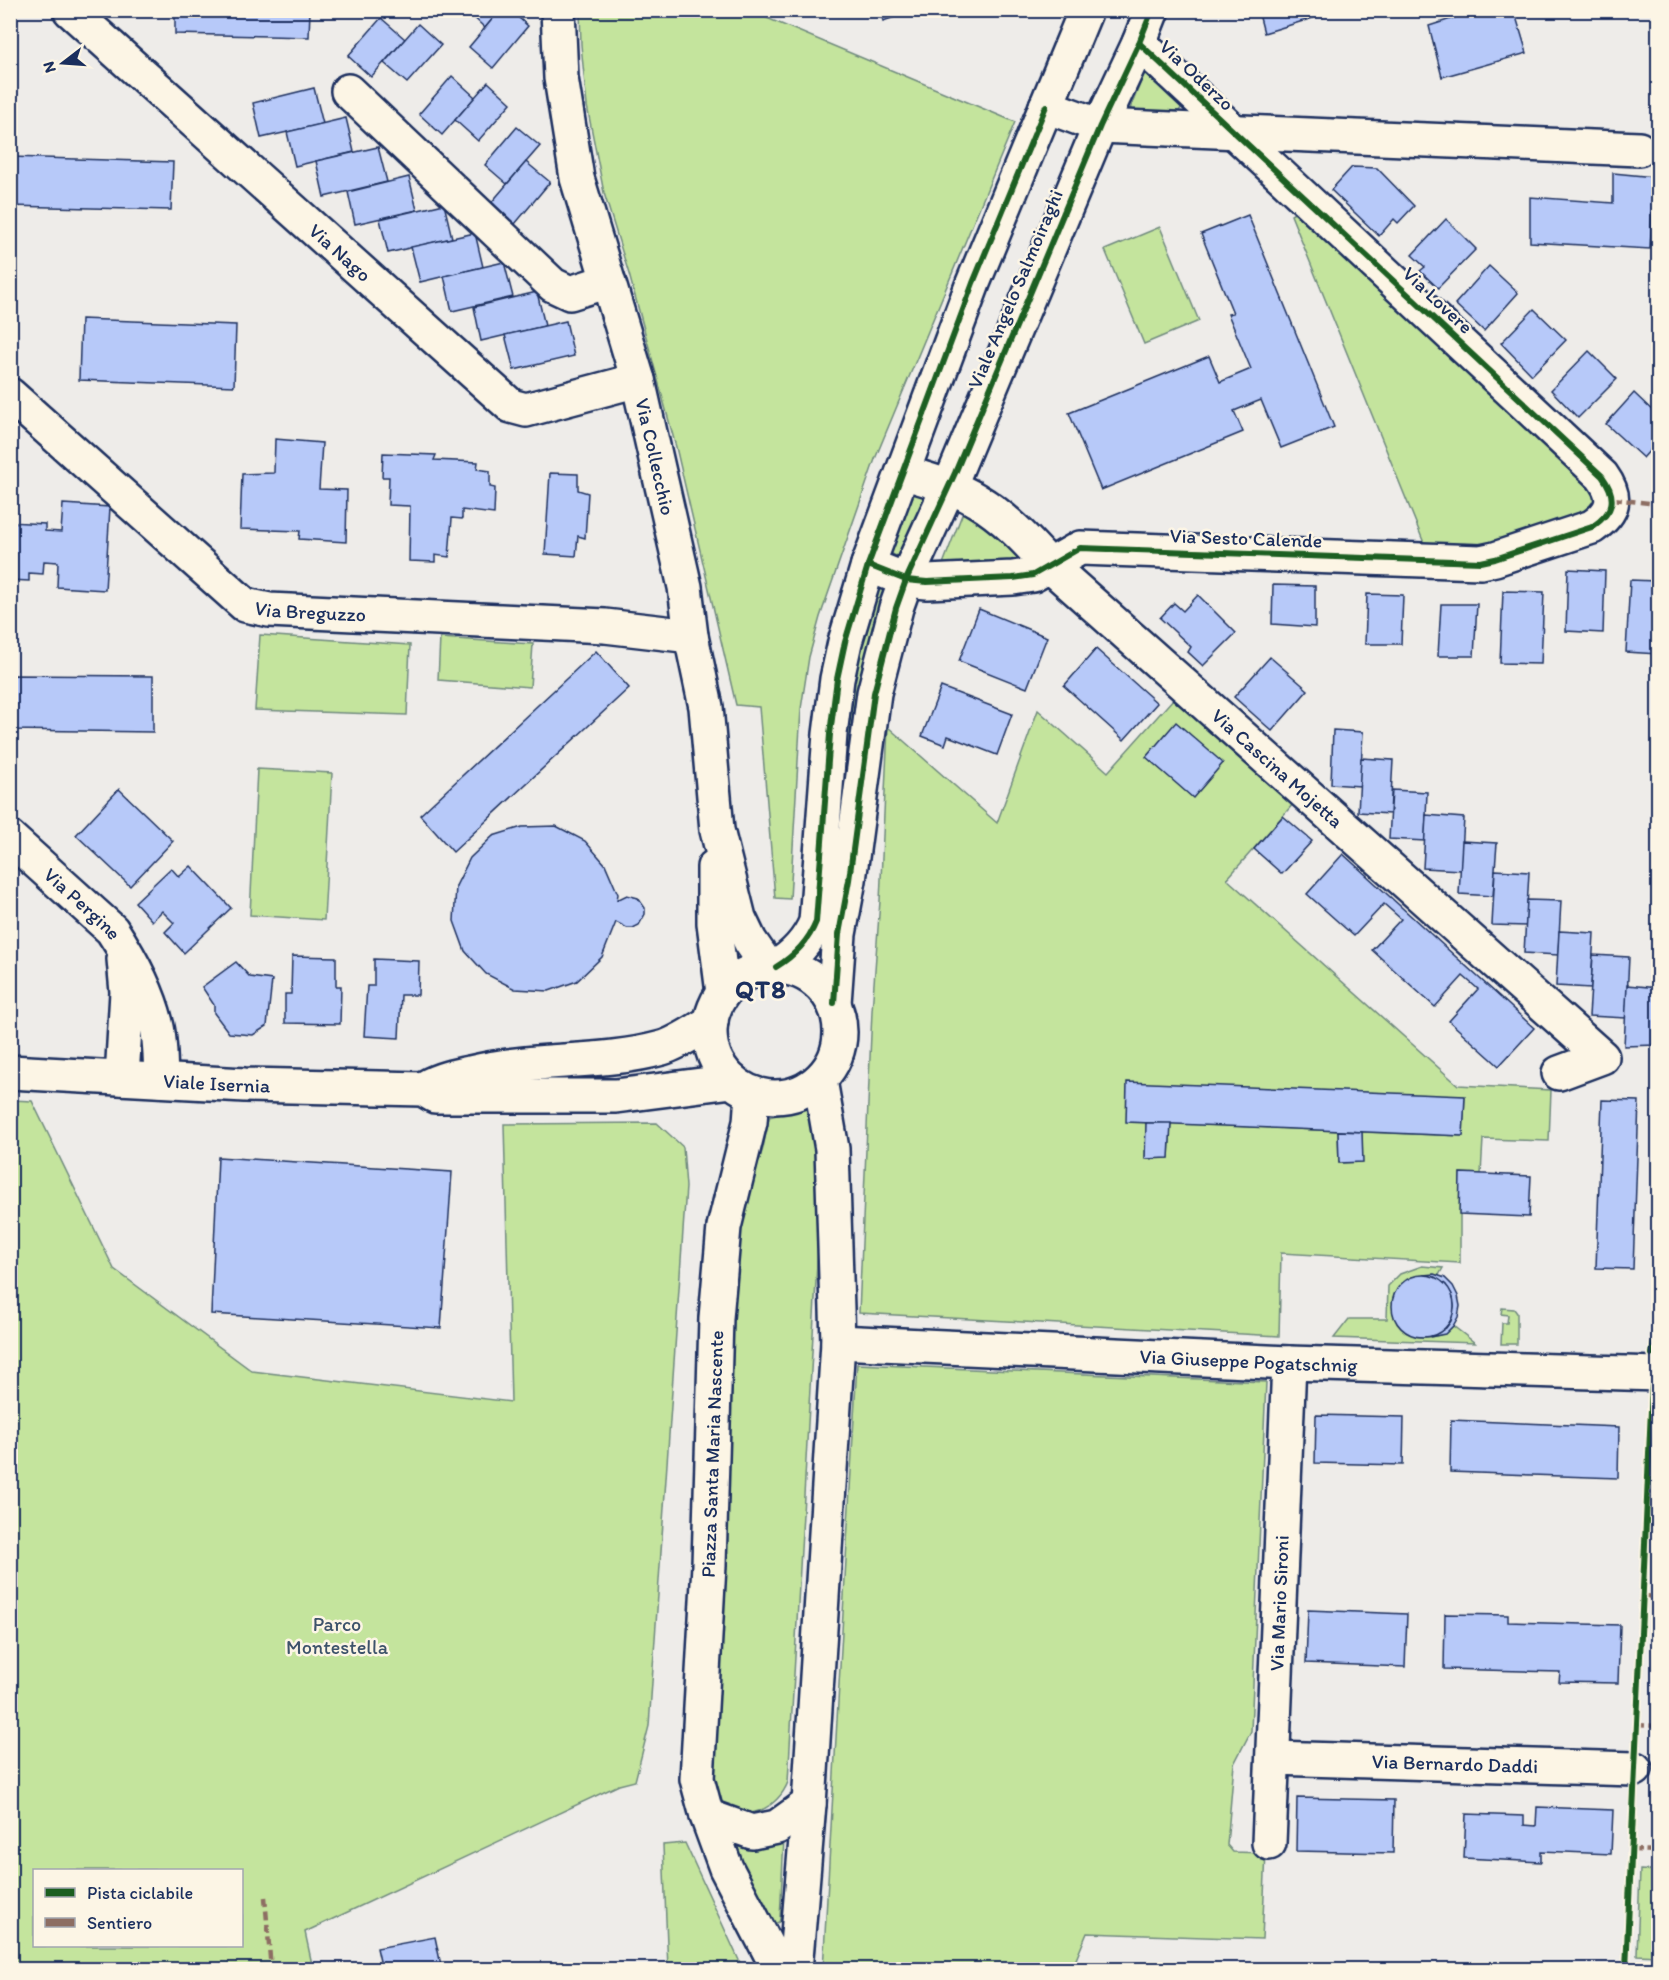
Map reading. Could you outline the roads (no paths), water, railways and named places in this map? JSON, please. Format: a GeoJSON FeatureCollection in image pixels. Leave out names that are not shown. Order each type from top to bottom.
{"type":"FeatureCollection","features":[{"type":"Feature","properties":{"kind":"street","name":"Via Nago"},"geometry":{"type":"LineString","coordinates":[[70,10],[511,406],[526,410],[639,380]]}},
{"type":"Feature","properties":{"kind":"street","name":"Via Collecchio"},"geometry":{"type":"LineString","coordinates":[[558,10],[561,78],[577,177],[639,380],[685,586],[691,636]]}},
{"type":"Feature","properties":{"kind":"street","name":"Viale Angelo Salmoiraghi"},"geometry":{"type":"LineString","coordinates":[[868,565],[973,283],[1086,10]]}},
{"type":"Feature","properties":{"kind":"street","name":"Viale Angelo Salmoiraghi"},"geometry":{"type":"LineString","coordinates":[[906,580],[949,487],[1100,126],[1152,10]]}},
{"type":"Feature","properties":{"kind":"street","name":"Via Oderzo"},"geometry":{"type":"LineString","coordinates":[[1139,43],[1233,132],[1639,149]]}},
{"type":"Feature","properties":{"kind":"street"},"geometry":{"type":"LineString","coordinates":[[348,91],[553,285],[570,293],[608,281]]}},
{"type":"Feature","properties":{"kind":"street"},"geometry":{"type":"LineString","coordinates":[[1046,106],[1100,126],[1233,132]]}},
{"type":"Feature","properties":{"kind":"street","name":"Via Lovere"},"geometry":{"type":"LineString","coordinates":[[1233,132],[1602,476],[1609,486],[1612,499]]}},
{"type":"Feature","properties":{"kind":"street","name":"Via Breguzzo"},"geometry":{"type":"LineString","coordinates":[[10,395],[245,605],[268,610],[605,626],[691,636]]}},
{"type":"Feature","properties":{"kind":"street","name":"Via Cascina Mojetta"},"geometry":{"type":"LineString","coordinates":[[903,472],[949,487],[975,499],[991,510],[1048,564],[1602,1057],[1558,1073]]}},
{"type":"Feature","properties":{"kind":"street","name":"Via Sesto Calende"},"geometry":{"type":"LineString","coordinates":[[868,565],[906,580],[927,582],[1033,575],[1048,564],[1080,548],[1481,562],[1592,527],[1611,509],[1612,499]]}},
{"type":"Feature","properties":{"kind":"street"},"geometry":{"type":"LineString","coordinates":[[868,565],[845,642],[837,679],[830,734],[816,922],[804,943],[788,959],[772,967],[746,974],[734,982],[715,1006],[711,1022],[710,1038],[713,1054],[721,1069],[742,1087],[774,1098],[788,1097],[808,1089],[820,1080],[830,1068],[839,1048],[840,1027],[834,1003],[838,934],[849,880],[874,693],[896,608],[906,580]]}},
{"type":"Feature","properties":{"kind":"street"},"geometry":{"type":"LineString","coordinates":[[691,636],[706,708],[717,830],[739,918],[750,942],[772,967],[792,969],[807,975],[825,990],[834,1003]]}},
{"type":"Feature","properties":{"kind":"street"},"geometry":{"type":"LineString","coordinates":[[717,830],[713,882],[714,923],[723,993]]}},
{"type":"Feature","properties":{"kind":"street","name":"Via Pergine"},"geometry":{"type":"LineString","coordinates":[[10,838],[112,930],[124,948],[147,994],[157,1025],[161,1080]]}},
{"type":"Feature","properties":{"kind":"street","name":"Via Pergine"},"geometry":{"type":"LineString","coordinates":[[122,1078],[127,992],[124,948]]}},
{"type":"Feature","properties":{"kind":"street","name":"Viale Isernia"},"geometry":{"type":"LineString","coordinates":[[423,1089],[435,1081],[495,1066],[607,1057],[663,1048],[711,1022]]}},
{"type":"Feature","properties":{"kind":"street","name":"Viale Isernia"},"geometry":{"type":"LineString","coordinates":[[10,1072],[245,1085],[423,1089],[435,1096],[616,1096],[742,1087]]}},
{"type":"Feature","properties":{"kind":"street"},"geometry":{"type":"LineString","coordinates":[[795,1970],[809,1804],[838,1342],[832,1149],[820,1080]]}},
{"type":"Feature","properties":{"kind":"street","name":"Piazza Santa Maria Nascente"},"geometry":{"type":"LineString","coordinates":[[742,1087],[750,1122],[724,1227],[716,1318],[709,1565],[697,1779],[707,1816],[726,1868],[779,1970]]}},
{"type":"Feature","properties":{"kind":"street","name":"Via Giuseppe Pogatschnig"},"geometry":{"type":"LineString","coordinates":[[838,1342],[1289,1363],[1659,1374]]}},
{"type":"Feature","properties":{"kind":"street","name":"Via Mario Sironi"},"geometry":{"type":"LineString","coordinates":[[1269,1843],[1289,1363]]}},
{"type":"Feature","properties":{"kind":"street","name":"Via Bernardo Daddi"},"geometry":{"type":"LineString","coordinates":[[1273,1758],[1635,1769]]}},
{"type":"Feature","properties":{"kind":"street"},"geometry":{"type":"LineString","coordinates":[[707,1816],[752,1832],[777,1827],[809,1804]]}},
{"type":"Feature","properties":{"kind":"district","name":"QT8"},"geometry":{"type":"Point","coordinates":[761,989]}},
{"type":"Feature","properties":{"kind":"park label","name":"Parco Montestella"},"geometry":{"type":"Point","coordinates":[337,1636]}}]}
